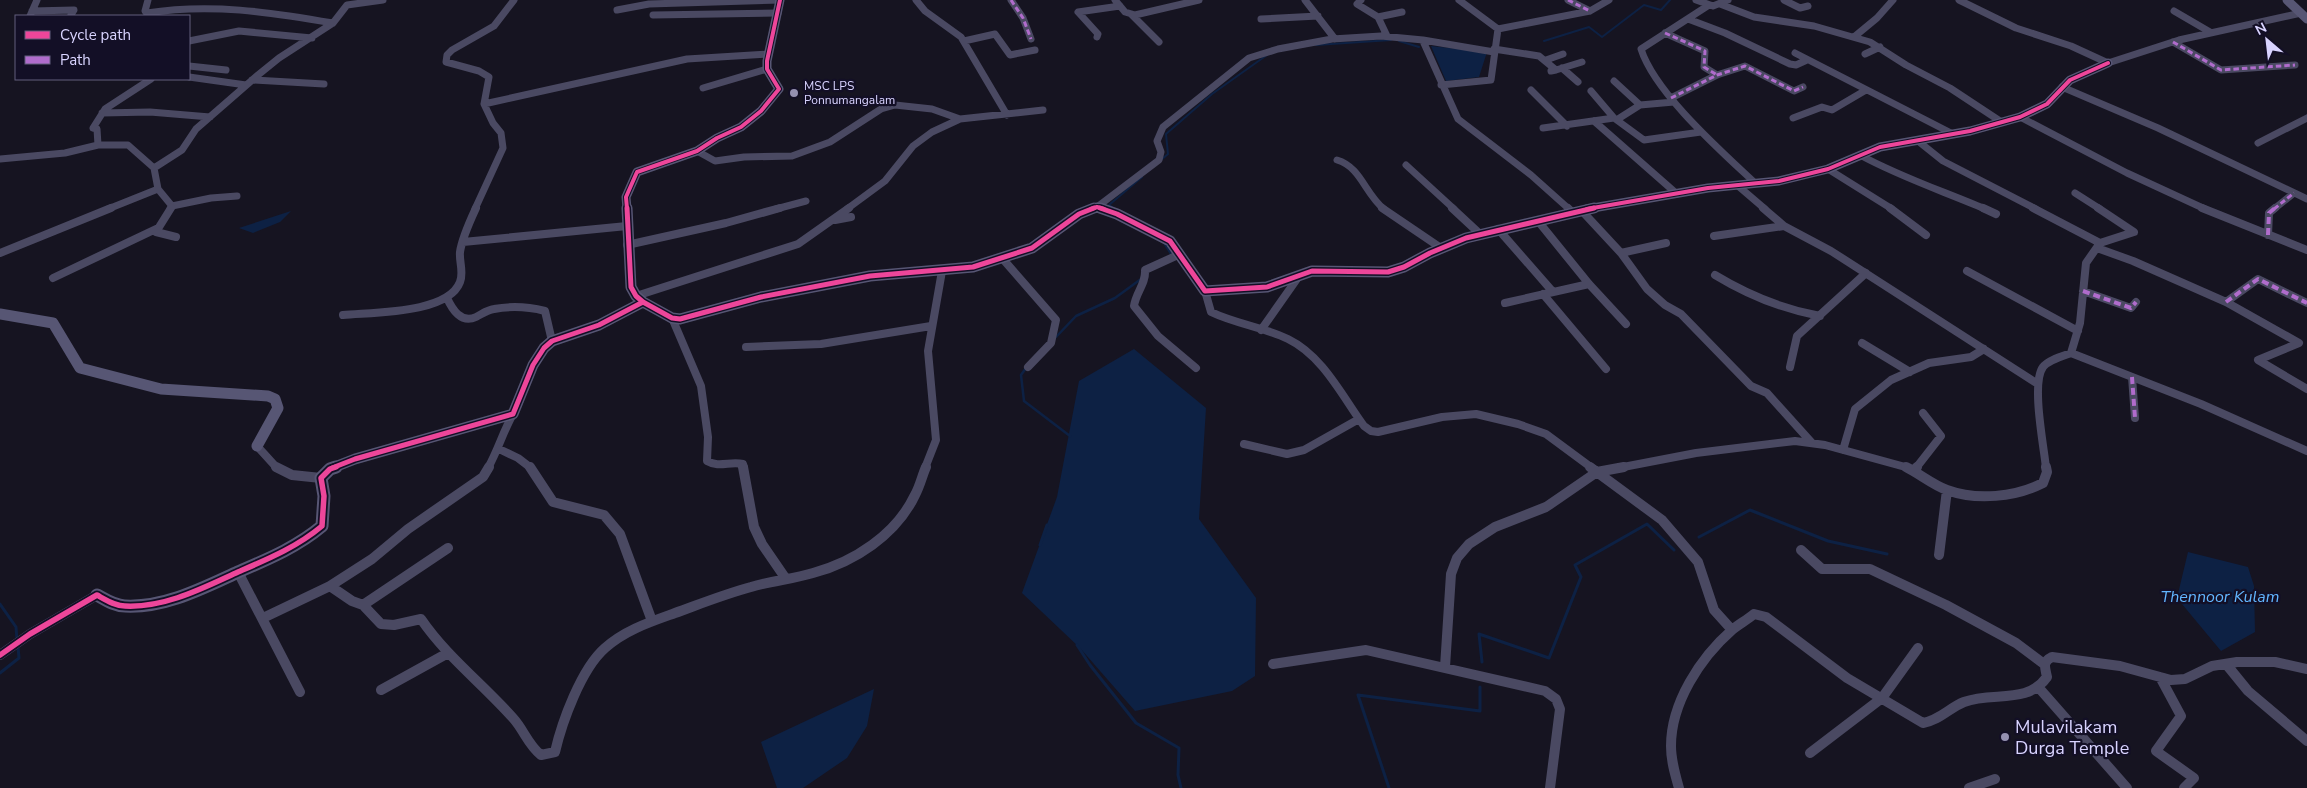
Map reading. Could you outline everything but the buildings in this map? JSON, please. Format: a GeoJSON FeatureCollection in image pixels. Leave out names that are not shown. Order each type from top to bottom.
{"type":"FeatureCollection","features":[{"type":"Feature","properties":{"kind":"street"},"geometry":{"type":"LineString","coordinates":[[37,0],[31,14],[74,10],[72,15]]}},
{"type":"Feature","properties":{"kind":"street"},"geometry":{"type":"LineString","coordinates":[[148,0],[148,14],[190,7],[260,9],[332,23]]}},
{"type":"Feature","properties":{"kind":"street"},"geometry":{"type":"LineString","coordinates":[[154,168],[182,150],[196,129],[279,58],[332,23],[350,2],[383,0]]}},
{"type":"Feature","properties":{"kind":"street"},"geometry":{"type":"LineString","coordinates":[[343,315],[418,308],[447,298],[460,284],[462,276],[460,252],[463,242],[503,148],[501,133],[493,123],[484,104],[489,77],[480,72],[451,65],[446,62],[447,55],[452,50],[494,26],[514,0]]}},
{"type":"Feature","properties":{"kind":"street"},"geometry":{"type":"LineString","coordinates":[[617,10],[649,4],[780,0],[767,69],[779,89],[761,111],[741,127],[717,138],[697,151],[637,172],[626,197],[627,245],[631,286],[639,299],[672,318],[698,315],[761,297],[870,276],[973,267],[1032,248],[1079,214],[1097,207],[1159,160],[1161,152],[1157,141],[1163,127],[1250,58],[1265,51],[1335,39],[1387,36],[1423,42],[1532,54],[1546,60],[1556,70],[1578,82]]}},
{"type":"Feature","properties":{"kind":"street"},"geometry":{"type":"LineString","coordinates":[[916,0],[925,11],[956,32],[964,41],[1007,115]]}},
{"type":"Feature","properties":{"kind":"street"},"geometry":{"type":"LineString","coordinates":[[1011,0],[1023,18],[1031,39]]}},
{"type":"Feature","properties":{"kind":"street"},"geometry":{"type":"LineString","coordinates":[[1115,0],[1125,12],[1131,14],[1159,42]]}},
{"type":"Feature","properties":{"kind":"street"},"geometry":{"type":"LineString","coordinates":[[1168,0],[1175,6]]}},
{"type":"Feature","properties":{"kind":"street"},"geometry":{"type":"LineString","coordinates":[[1131,14],[1199,0]]}},
{"type":"Feature","properties":{"kind":"street"},"geometry":{"type":"LineString","coordinates":[[1306,0],[1335,39]]}},
{"type":"Feature","properties":{"kind":"street"},"geometry":{"type":"LineString","coordinates":[[1361,0],[1357,4],[1378,17],[1387,36]]}},
{"type":"Feature","properties":{"kind":"street"},"geometry":{"type":"LineString","coordinates":[[1459,0],[1498,30],[1590,11],[1608,0]]}},
{"type":"Feature","properties":{"kind":"street"},"geometry":{"type":"LineString","coordinates":[[1568,0],[1590,11]]}},
{"type":"Feature","properties":{"kind":"street"},"geometry":{"type":"LineString","coordinates":[[1696,0],[1709,5],[1720,4],[1728,0]]}},
{"type":"Feature","properties":{"kind":"street"},"geometry":{"type":"LineString","coordinates":[[1784,0],[1800,8],[1808,6]]}},
{"type":"Feature","properties":{"kind":"street"},"geometry":{"type":"LineString","coordinates":[[1854,37],[1877,18],[1893,0]]}},
{"type":"Feature","properties":{"kind":"street"},"geometry":{"type":"LineString","coordinates":[[1959,0],[2016,28],[2071,46],[2108,63]]}},
{"type":"Feature","properties":{"kind":"street"},"geometry":{"type":"LineString","coordinates":[[2287,0],[2304,16]]}},
{"type":"Feature","properties":{"kind":"street"},"geometry":{"type":"LineString","coordinates":[[1720,4],[1754,17],[1814,26],[1854,37],[1880,47],[1906,65],[1950,88],[2000,120]]}},
{"type":"Feature","properties":{"kind":"street"},"geometry":{"type":"LineString","coordinates":[[1709,5],[1641,49],[1644,58],[1672,100],[1701,132],[1755,183]]}},
{"type":"Feature","properties":{"kind":"street"},"geometry":{"type":"LineString","coordinates":[[1097,37],[1098,34],[1078,12],[1120,6]]}},
{"type":"Feature","properties":{"kind":"street"},"geometry":{"type":"LineString","coordinates":[[2174,11],[2210,32]]}},
{"type":"Feature","properties":{"kind":"street"},"geometry":{"type":"LineString","coordinates":[[1378,17],[1402,12]]}},
{"type":"Feature","properties":{"kind":"street"},"geometry":{"type":"LineString","coordinates":[[653,15],[778,13]]}},
{"type":"Feature","properties":{"kind":"street"},"geometry":{"type":"LineString","coordinates":[[1261,19],[1318,16]]}},
{"type":"Feature","properties":{"kind":"street"},"geometry":{"type":"LineString","coordinates":[[1204,291],[1268,286],[1312,271],[1388,272],[1404,267],[1441,248],[1480,234],[1577,212],[1677,194],[1779,181],[1828,169],[1880,147],[1970,131],[2000,120],[2020,117],[2047,104],[2070,80],[2143,50],[2210,32],[2304,16]]}},
{"type":"Feature","properties":{"kind":"street"},"geometry":{"type":"LineString","coordinates":[[1688,19],[1725,33],[1790,64],[1796,66],[1807,60]]}},
{"type":"Feature","properties":{"kind":"street"},"geometry":{"type":"LineString","coordinates":[[1441,85],[1492,80],[1494,50],[1498,30]]}},
{"type":"Feature","properties":{"kind":"street"},"geometry":{"type":"LineString","coordinates":[[190,41],[240,31],[312,38]]}},
{"type":"Feature","properties":{"kind":"street"},"geometry":{"type":"LineString","coordinates":[[1666,33],[1705,51],[1704,67],[1717,75]]}},
{"type":"Feature","properties":{"kind":"street"},"geometry":{"type":"LineString","coordinates":[[964,41],[995,34],[1010,55],[1035,50]]}},
{"type":"Feature","properties":{"kind":"street"},"geometry":{"type":"LineString","coordinates":[[1423,42],[1458,119],[1577,212],[1621,253],[1647,288],[1665,305],[1681,314],[1751,386],[1767,393],[1812,443]]}},
{"type":"Feature","properties":{"kind":"street"},"geometry":{"type":"LineString","coordinates":[[2173,42],[2221,70],[2295,65]]}},
{"type":"Feature","properties":{"kind":"street"},"geometry":{"type":"LineString","coordinates":[[1865,54],[1880,47]]}},
{"type":"Feature","properties":{"kind":"street"},"geometry":{"type":"LineString","coordinates":[[1795,53],[1952,134]]}},
{"type":"Feature","properties":{"kind":"street"},"geometry":{"type":"LineString","coordinates":[[484,104],[686,60],[769,54]]}},
{"type":"Feature","properties":{"kind":"street"},"geometry":{"type":"LineString","coordinates":[[1546,60],[1563,54]]}},
{"type":"Feature","properties":{"kind":"street"},"geometry":{"type":"LineString","coordinates":[[1556,70],[1582,62]]}},
{"type":"Feature","properties":{"kind":"street"},"geometry":{"type":"LineString","coordinates":[[190,66],[226,70]]}},
{"type":"Feature","properties":{"kind":"street"},"geometry":{"type":"LineString","coordinates":[[1543,128],[1616,118],[1640,105],[1672,100],[1717,75],[1745,66],[1794,91],[1803,88]]}},
{"type":"Feature","properties":{"kind":"street"},"geometry":{"type":"LineString","coordinates":[[703,88],[767,69]]}},
{"type":"Feature","properties":{"kind":"street"},"geometry":{"type":"LineString","coordinates":[[190,77],[246,85]]}},
{"type":"Feature","properties":{"kind":"street"},"geometry":{"type":"LineString","coordinates":[[98,145],[99,133],[94,128],[102,113],[113,102],[149,80]]}},
{"type":"Feature","properties":{"kind":"street"},"geometry":{"type":"LineString","coordinates":[[252,80],[324,84]]}},
{"type":"Feature","properties":{"kind":"street"},"geometry":{"type":"LineString","coordinates":[[1614,81],[1640,105]]}},
{"type":"Feature","properties":{"kind":"street"},"geometry":{"type":"LineString","coordinates":[[2062,87],[2158,128],[2307,199]]}},
{"type":"Feature","properties":{"kind":"street"},"geometry":{"type":"LineString","coordinates":[[1531,90],[1567,126]]}},
{"type":"Feature","properties":{"kind":"street"},"geometry":{"type":"LineString","coordinates":[[1793,118],[1822,107],[1832,110],[1866,90]]}},
{"type":"Feature","properties":{"kind":"street"},"geometry":{"type":"LineString","coordinates":[[1591,91],[1616,118],[1636,136],[1644,140],[1701,132]]}},
{"type":"Feature","properties":{"kind":"street"},"geometry":{"type":"LineString","coordinates":[[697,151],[715,161],[744,157],[792,156],[830,142],[881,109],[895,105],[932,109],[960,119]]}},
{"type":"Feature","properties":{"kind":"street"},"geometry":{"type":"LineString","coordinates":[[263,618],[330,586],[372,559],[408,529],[483,477],[499,450],[503,432],[524,395],[536,356],[545,345],[552,341],[601,326],[621,317],[639,299],[798,244],[862,200],[885,181],[912,146],[932,132],[960,119],[1043,110]]}},
{"type":"Feature","properties":{"kind":"street"},"geometry":{"type":"LineString","coordinates":[[102,113],[150,112],[210,117]]}},
{"type":"Feature","properties":{"kind":"street"},"geometry":{"type":"LineString","coordinates":[[2020,117],[2145,182],[2237,224],[2307,250]]}},
{"type":"Feature","properties":{"kind":"street"},"geometry":{"type":"LineString","coordinates":[[2258,143],[2307,118]]}},
{"type":"Feature","properties":{"kind":"street"},"geometry":{"type":"LineString","coordinates":[[1594,121],[1677,194]]}},
{"type":"Feature","properties":{"kind":"street"},"geometry":{"type":"LineString","coordinates":[[1918,141],[1944,161],[2099,245],[2226,302],[2299,343],[2258,360],[2307,389]]}},
{"type":"Feature","properties":{"kind":"street"},"geometry":{"type":"LineString","coordinates":[[0,159],[65,153],[98,145],[128,146],[154,168],[158,190],[172,206]]}},
{"type":"Feature","properties":{"kind":"street"},"geometry":{"type":"LineString","coordinates":[[1860,155],[1893,173],[1941,190],[1996,214]]}},
{"type":"Feature","properties":{"kind":"street"},"geometry":{"type":"LineString","coordinates":[[1337,160],[1345,161],[1352,167],[1373,200],[1441,248]]}},
{"type":"Feature","properties":{"kind":"street"},"geometry":{"type":"LineString","coordinates":[[1406,165],[1480,234]]}},
{"type":"Feature","properties":{"kind":"street"},"geometry":{"type":"LineString","coordinates":[[1828,169],[1875,197],[1926,235]]}},
{"type":"Feature","properties":{"kind":"street"},"geometry":{"type":"LineString","coordinates":[[1738,185],[1784,226],[1831,251],[2038,384]]}},
{"type":"Feature","properties":{"kind":"street"},"geometry":{"type":"LineString","coordinates":[[0,253],[158,190]]}},
{"type":"Feature","properties":{"kind":"street"},"geometry":{"type":"LineString","coordinates":[[2072,353],[2078,331],[2086,263],[2099,245],[2134,232],[2075,193]]}},
{"type":"Feature","properties":{"kind":"street"},"geometry":{"type":"LineString","coordinates":[[2268,235],[2269,213],[2294,193]]}},
{"type":"Feature","properties":{"kind":"street"},"geometry":{"type":"LineString","coordinates":[[53,278],[156,229],[172,206],[211,198],[237,196]]}},
{"type":"Feature","properties":{"kind":"street"},"geometry":{"type":"LineString","coordinates":[[627,245],[726,223],[806,201]]}},
{"type":"Feature","properties":{"kind":"street"},"geometry":{"type":"LineString","coordinates":[[1097,207],[1117,214],[1170,240],[1204,291],[1211,312],[1224,319],[1261,330],[1297,344],[1324,369],[1359,420],[1371,431],[1378,432],[1401,425],[1442,417],[1476,414],[1518,424],[1546,434],[1662,520],[1698,562],[1714,610],[1732,630]]}},
{"type":"Feature","properties":{"kind":"street"},"geometry":{"type":"LineString","coordinates":[[828,222],[850,217]]}},
{"type":"Feature","properties":{"kind":"street"},"geometry":{"type":"LineString","coordinates":[[1538,221],[1626,324]]}},
{"type":"Feature","properties":{"kind":"street"},"geometry":{"type":"LineString","coordinates":[[463,242],[627,226]]}},
{"type":"Feature","properties":{"kind":"street"},"geometry":{"type":"LineString","coordinates":[[1714,236],[1784,226]]}},
{"type":"Feature","properties":{"kind":"street"},"geometry":{"type":"LineString","coordinates":[[156,229],[156,232],[176,237]]}},
{"type":"Feature","properties":{"kind":"street"},"geometry":{"type":"LineString","coordinates":[[1498,230],[1553,292]]}},
{"type":"Feature","properties":{"kind":"street"},"geometry":{"type":"LineString","coordinates":[[1621,253],[1666,243]]}},
{"type":"Feature","properties":{"kind":"street"},"geometry":{"type":"LineString","coordinates":[[1180,254],[1145,270],[1146,280],[1136,296],[1134,306],[1158,336],[1196,368]]}},
{"type":"Feature","properties":{"kind":"street"},"geometry":{"type":"LineString","coordinates":[[1002,258],[1056,320],[1051,342],[1028,367]]}},
{"type":"Feature","properties":{"kind":"street"},"geometry":{"type":"LineString","coordinates":[[330,586],[363,605],[381,624],[394,625],[417,618],[421,619],[448,653],[515,720],[533,750],[541,755],[555,752],[562,722],[583,678],[603,649],[622,634],[652,620],[751,587],[814,573],[861,553],[882,538],[903,514],[915,496],[936,440],[928,351],[942,271]]}},
{"type":"Feature","properties":{"kind":"street"},"geometry":{"type":"LineString","coordinates":[[1967,271],[2078,331]]}},
{"type":"Feature","properties":{"kind":"street"},"geometry":{"type":"LineString","coordinates":[[1790,367],[1797,336],[1866,273]]}},
{"type":"Feature","properties":{"kind":"street"},"geometry":{"type":"LineString","coordinates":[[1715,275],[1739,290],[1784,309],[1820,316]]}},
{"type":"Feature","properties":{"kind":"street"},"geometry":{"type":"LineString","coordinates":[[1261,330],[1299,276]]}},
{"type":"Feature","properties":{"kind":"street"},"geometry":{"type":"LineString","coordinates":[[2226,302],[2258,279],[2307,303]]}},
{"type":"Feature","properties":{"kind":"street"},"geometry":{"type":"LineString","coordinates":[[1505,303],[1590,284]]}},
{"type":"Feature","properties":{"kind":"street"},"geometry":{"type":"LineString","coordinates":[[2083,291],[2131,308],[2136,302]]}},
{"type":"Feature","properties":{"kind":"street"},"geometry":{"type":"LineString","coordinates":[[1543,294],[1606,369]]}},
{"type":"Feature","properties":{"kind":"street"},"geometry":{"type":"LineString","coordinates":[[447,298],[453,311],[470,319],[478,318],[494,309],[545,311],[552,341]]}},
{"type":"Feature","properties":{"kind":"street"},"geometry":{"type":"LineString","coordinates":[[0,314],[5,317],[53,323],[80,368],[161,389],[268,396],[275,399],[278,408],[257,446],[267,460],[278,469],[293,477],[321,478],[330,469],[355,459],[513,414]]}},
{"type":"Feature","properties":{"kind":"street"},"geometry":{"type":"LineString","coordinates":[[672,318],[701,386],[708,437],[707,460],[717,466],[738,462],[743,464],[754,528],[762,544],[786,579]]}},
{"type":"Feature","properties":{"kind":"street"},"geometry":{"type":"LineString","coordinates":[[746,347],[832,343],[879,335],[896,330],[931,326]]}},
{"type":"Feature","properties":{"kind":"street"},"geometry":{"type":"LineString","coordinates":[[1862,343],[1910,372]]}},
{"type":"Feature","properties":{"kind":"street"},"geometry":{"type":"LineString","coordinates":[[1843,450],[1855,409],[1891,380],[1929,363],[1970,357],[1984,350]]}},
{"type":"Feature","properties":{"kind":"street"},"geometry":{"type":"LineString","coordinates":[[1445,667],[1451,574],[1457,558],[1469,544],[1495,527],[1546,507],[1597,472],[1696,453],[1794,441],[1843,450],[1906,467],[1946,490],[1980,497],[2027,491],[2043,483],[2047,472],[2039,410],[2038,376],[2044,365],[2072,353],[2200,404],[2307,451]]}},
{"type":"Feature","properties":{"kind":"street"},"geometry":{"type":"LineString","coordinates":[[2132,377],[2135,418]]}},
{"type":"Feature","properties":{"kind":"street"},"geometry":{"type":"LineString","coordinates":[[1914,471],[1941,436],[1923,413]]}},
{"type":"Feature","properties":{"kind":"street"},"geometry":{"type":"LineString","coordinates":[[1244,444],[1287,454],[1304,450],[1359,420]]}},
{"type":"Feature","properties":{"kind":"street"},"geometry":{"type":"LineString","coordinates":[[499,450],[518,456],[526,462],[533,470],[547,497],[553,502],[604,515],[613,525],[620,534],[652,620]]}},
{"type":"Feature","properties":{"kind":"street"},"geometry":{"type":"LineString","coordinates":[[0,655],[26,637],[98,595],[123,606],[144,606],[191,593],[311,536],[322,526],[323,485],[321,478]]}},
{"type":"Feature","properties":{"kind":"street"},"geometry":{"type":"LineString","coordinates":[[1939,555],[1946,490]]}},
{"type":"Feature","properties":{"kind":"street"},"geometry":{"type":"LineString","coordinates":[[363,605],[448,548]]}},
{"type":"Feature","properties":{"kind":"street"},"geometry":{"type":"LineString","coordinates":[[1679,788],[1670,743],[1676,715],[1685,690],[1707,659],[1732,630],[1754,614],[1766,617],[1847,678],[1923,723],[1941,718],[1964,702],[2028,692],[2039,688],[2047,677],[2044,664],[2016,643],[1946,605],[1870,569],[1822,569],[1801,550]]}},
{"type":"Feature","properties":{"kind":"street"},"geometry":{"type":"LineString","coordinates":[[238,572],[300,692]]}},
{"type":"Feature","properties":{"kind":"street"},"geometry":{"type":"LineString","coordinates":[[1810,752],[1882,698],[1918,648]]}},
{"type":"Feature","properties":{"kind":"street"},"geometry":{"type":"LineString","coordinates":[[1273,664],[1366,650],[1537,689],[1556,699],[1560,716],[1550,788]]}},
{"type":"Feature","properties":{"kind":"street"},"geometry":{"type":"LineString","coordinates":[[382,690],[448,653]]}},
{"type":"Feature","properties":{"kind":"street"},"geometry":{"type":"LineString","coordinates":[[2044,664],[2046,660],[2052,658],[2127,668],[2160,677],[2185,679],[2216,665],[2226,664],[2274,662],[2297,665],[2307,669]]}},
{"type":"Feature","properties":{"kind":"street"},"geometry":{"type":"LineString","coordinates":[[2226,664],[2248,691],[2307,741]]}},
{"type":"Feature","properties":{"kind":"street"},"geometry":{"type":"LineString","coordinates":[[2160,677],[2181,716],[2156,751],[2194,778],[2184,788]]}},
{"type":"Feature","properties":{"kind":"street"},"geometry":{"type":"LineString","coordinates":[[2039,688],[2127,788]]}},
{"type":"Feature","properties":{"kind":"street"},"geometry":{"type":"LineString","coordinates":[[1969,788],[1995,779]]}},
{"type":"Feature","properties":{"kind":"water"},"geometry":{"type":"Polygon","coordinates":[[[1431,46],[1487,52],[1479,77],[1446,81],[1431,46]]]}},
{"type":"Feature","properties":{"kind":"water"},"geometry":{"type":"Polygon","coordinates":[[[291,211],[280,222],[253,233],[239,228],[291,211]]]}},
{"type":"Feature","properties":{"kind":"water"},"geometry":{"type":"Polygon","coordinates":[[[1134,349],[1206,408],[1199,519],[1256,598],[1255,676],[1232,691],[1135,711],[1080,648],[1022,593],[1057,497],[1079,381],[1134,349]]]}},
{"type":"Feature","properties":{"kind":"water","name":"Thennoor Kulam"},"geometry":{"type":"Polygon","coordinates":[[[2188,552],[2248,567],[2254,586],[2255,632],[2221,651],[2177,598],[2188,552]]]}},
{"type":"Feature","properties":{"kind":"water"},"geometry":{"type":"Polygon","coordinates":[[[874,689],[867,726],[847,758],[803,788],[777,788],[761,742],[874,689]]]}},
{"type":"Feature","properties":{"kind":"waterway"},"geometry":{"type":"LineString","coordinates":[[1544,41],[1589,27],[1602,37],[1644,5],[1661,10],[1670,0]]}},
{"type":"Feature","properties":{"kind":"waterway"},"geometry":{"type":"LineString","coordinates":[[1316,45],[1391,40]]}},
{"type":"Feature","properties":{"kind":"waterway"},"geometry":{"type":"LineString","coordinates":[[1399,41],[1419,47]]}},
{"type":"Feature","properties":{"kind":"waterway"},"geometry":{"type":"LineString","coordinates":[[1161,160],[1168,154],[1166,134],[1212,94],[1267,55]]}},
{"type":"Feature","properties":{"kind":"waterway"},"geometry":{"type":"LineString","coordinates":[[1114,208],[1109,205],[1142,177]]}},
{"type":"Feature","properties":{"kind":"waterway"},"geometry":{"type":"LineString","coordinates":[[1165,244],[1173,257]]}},
{"type":"Feature","properties":{"kind":"waterway"},"geometry":{"type":"LineString","coordinates":[[1056,337],[1076,316],[1115,298],[1141,279]]}},
{"type":"Feature","properties":{"kind":"waterway"},"geometry":{"type":"LineString","coordinates":[[1026,368],[1021,375],[1024,401],[1070,436]]}},
{"type":"Feature","properties":{"kind":"waterway"},"geometry":{"type":"LineString","coordinates":[[1699,537],[1750,510],[1828,541],[1887,554]]}},
{"type":"Feature","properties":{"kind":"waterway"},"geometry":{"type":"LineString","coordinates":[[1482,662],[1479,634],[1549,658],[1581,577],[1575,565],[1647,524],[1674,550]]}},
{"type":"Feature","properties":{"kind":"waterway"},"geometry":{"type":"LineString","coordinates":[[1040,545],[1047,525]]}},
{"type":"Feature","properties":{"kind":"waterway"},"geometry":{"type":"LineString","coordinates":[[0,604],[16,627],[17,640]]}},
{"type":"Feature","properties":{"kind":"waterway"},"geometry":{"type":"LineString","coordinates":[[1077,645],[1090,665],[1136,723],[1179,748],[1178,775],[1181,788]]}},
{"type":"Feature","properties":{"kind":"waterway"},"geometry":{"type":"LineString","coordinates":[[0,673],[19,658],[18,647]]}},
{"type":"Feature","properties":{"kind":"waterway"},"geometry":{"type":"LineString","coordinates":[[1389,788],[1358,695],[1480,711],[1480,687]]}},
{"type":"Feature","properties":{"kind":"marked path"},"geometry":{"type":"LineString","coordinates":[[1011,0],[1023,18],[1031,39]]}},
{"type":"Feature","properties":{"kind":"marked path"},"geometry":{"type":"LineString","coordinates":[[1568,0],[1590,11]]}},
{"type":"Feature","properties":{"kind":"marked path"},"geometry":{"type":"LineString","coordinates":[[1665,33],[1705,51],[1704,67],[1717,75]]}},
{"type":"Feature","properties":{"kind":"marked path"},"geometry":{"type":"LineString","coordinates":[[2173,42],[2221,70],[2295,65]]}},
{"type":"Feature","properties":{"kind":"marked path"},"geometry":{"type":"LineString","coordinates":[[1671,98],[1717,75],[1745,66],[1794,91],[1803,87]]}},
{"type":"Feature","properties":{"kind":"marked path"},"geometry":{"type":"LineString","coordinates":[[2268,235],[2269,213],[2294,193]]}},
{"type":"Feature","properties":{"kind":"marked path"},"geometry":{"type":"LineString","coordinates":[[2226,302],[2258,279],[2307,303]]}},
{"type":"Feature","properties":{"kind":"marked path"},"geometry":{"type":"LineString","coordinates":[[2083,291],[2131,308],[2136,302]]}},
{"type":"Feature","properties":{"kind":"marked path"},"geometry":{"type":"LineString","coordinates":[[2132,377],[2135,418]]}},
{"type":"Feature","properties":{"kind":"cycle path"},"geometry":{"type":"LineString","coordinates":[[0,655],[30,634],[97,595],[122,606],[170,600],[211,584],[293,546],[322,526],[324,496],[321,478],[330,469],[355,459],[513,414],[533,365],[544,348],[552,341],[599,325],[643,302],[636,296],[631,287],[626,197],[637,172],[697,151],[717,138],[741,127],[761,111],[779,89],[767,69],[767,61],[780,0]]}},
{"type":"Feature","properties":{"kind":"cycle path"},"geometry":{"type":"LineString","coordinates":[[643,302],[672,318],[680,319],[761,297],[870,276],[973,267],[1032,248],[1079,214],[1097,207],[1117,214],[1170,241],[1205,291],[1267,287],[1312,271],[1388,272],[1404,267],[1430,253],[1466,238],[1498,229],[1572,212],[1708,188],[1779,181],[1828,169],[1880,147],[1970,131],[2000,121],[2020,117],[2047,104],[2070,80],[2108,63]]}},
{"type":"Feature","properties":{"kind":"place","name":"MSC LPS Ponnumangalam"},"geometry":{"type":"Point","coordinates":[794,93]}},
{"type":"Feature","properties":{"kind":"place","name":"Mulavilakam Durga Temple"},"geometry":{"type":"Point","coordinates":[2005,737]}}]}
